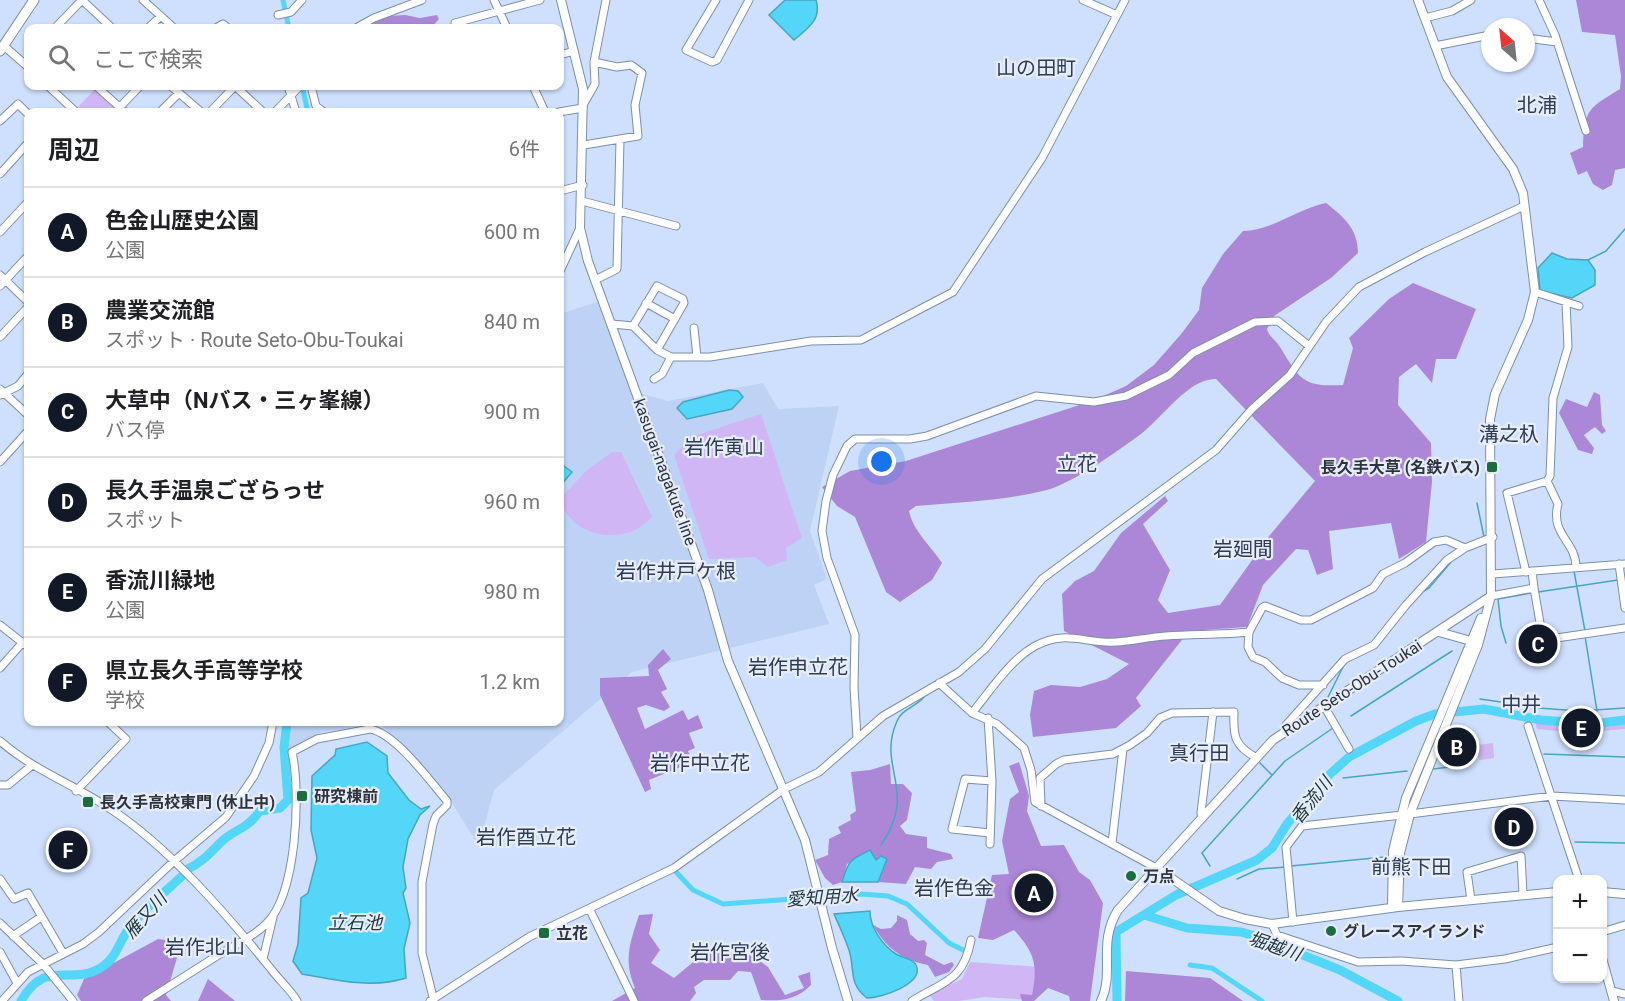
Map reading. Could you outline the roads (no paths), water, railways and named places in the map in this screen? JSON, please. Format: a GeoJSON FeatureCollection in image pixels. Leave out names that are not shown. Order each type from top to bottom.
{"type":"FeatureCollection","features":[{"type":"Feature","properties":{"kind":"highway"},"geometry":{"type":"LineString","coordinates":[[2,48],[34,0]]}},
{"type":"Feature","properties":{"kind":"main road","name":"kasugai-nagakute line"},"geometry":{"type":"LineString","coordinates":[[561,0],[581,76],[584,145],[580,228],[595,280],[708,590],[728,661],[805,840],[848,1001]]}},
{"type":"Feature","properties":{"kind":"main road"},"geometry":{"type":"LineString","coordinates":[[1395,908],[1406,814],[1440,720],[1451,703],[1478,645],[1491,596],[1493,537],[1491,414],[1495,394],[1528,320],[1535,292],[1524,206],[1517,176],[1447,77],[1418,0]]}},
{"type":"Feature","properties":{"kind":"main road"},"geometry":{"type":"LineString","coordinates":[[1406,814],[1450,717],[1451,703],[1471,641],[1491,596]]}},
{"type":"Feature","properties":{"kind":"main road","name":"Route Seto-Obu-Toukai"},"geometry":{"type":"LineString","coordinates":[[1104,999],[1108,927],[1118,910],[1158,869],[1257,758],[1286,730],[1491,596]]}},
{"type":"Feature","properties":{"kind":"main road"},"geometry":{"type":"LineString","coordinates":[[1439,632],[1471,641]]}},
{"type":"Feature","properties":{"kind":"main road"},"geometry":{"type":"LineString","coordinates":[[1158,869],[1196,897],[1232,915],[1272,924],[1395,908],[1553,892]]}},
{"type":"Feature","properties":{"kind":"main road"},"geometry":{"type":"LineString","coordinates":[[1607,892],[1625,894]]}},
{"type":"Feature","properties":{"kind":"main road"},"geometry":{"type":"LineString","coordinates":[[1607,974],[1614,1001]]}},
{"type":"Feature","properties":{"kind":"street"},"geometry":{"type":"LineString","coordinates":[[59,24],[82,0],[108,24]]}},
{"type":"Feature","properties":{"kind":"street"},"geometry":{"type":"LineString","coordinates":[[143,0],[169,24]]}},
{"type":"Feature","properties":{"kind":"street"},"geometry":{"type":"LineString","coordinates":[[278,15],[291,12],[302,0]]}},
{"type":"Feature","properties":{"kind":"street"},"geometry":{"type":"LineString","coordinates":[[363,24],[422,0]]}},
{"type":"Feature","properties":{"kind":"street"},"geometry":{"type":"LineString","coordinates":[[494,0],[505,24]]}},
{"type":"Feature","properties":{"kind":"street"},"geometry":{"type":"LineString","coordinates":[[455,22],[540,0]]}},
{"type":"Feature","properties":{"kind":"street"},"geometry":{"type":"LineString","coordinates":[[564,111],[583,107],[595,84],[594,62],[606,0]]}},
{"type":"Feature","properties":{"kind":"street"},"geometry":{"type":"LineString","coordinates":[[716,0],[686,50],[712,62],[717,60],[750,0]]}},
{"type":"Feature","properties":{"kind":"street"},"geometry":{"type":"LineString","coordinates":[[1083,0],[1117,15]]}},
{"type":"Feature","properties":{"kind":"street"},"geometry":{"type":"LineString","coordinates":[[612,324],[633,326],[657,350],[671,357],[697,357],[811,341],[861,340],[953,292],[1042,158],[1125,0]]}},
{"type":"Feature","properties":{"kind":"street"},"geometry":{"type":"LineString","coordinates":[[1425,18],[1452,11],[1467,0],[1472,0]]}},
{"type":"Feature","properties":{"kind":"street"},"geometry":{"type":"LineString","coordinates":[[1539,0],[1557,42],[1586,131]]}},
{"type":"Feature","properties":{"kind":"street"},"geometry":{"type":"LineString","coordinates":[[152,24],[160,16]]}},
{"type":"Feature","properties":{"kind":"street"},"geometry":{"type":"LineString","coordinates":[[1435,46],[1481,37]]}},
{"type":"Feature","properties":{"kind":"street"},"geometry":{"type":"LineString","coordinates":[[1535,39],[1557,42]]}},
{"type":"Feature","properties":{"kind":"street"},"geometry":{"type":"LineString","coordinates":[[2,48],[24,63]]}},
{"type":"Feature","properties":{"kind":"street"},"geometry":{"type":"LineString","coordinates":[[564,54],[574,51]]}},
{"type":"Feature","properties":{"kind":"street"},"geometry":{"type":"LineString","coordinates":[[584,145],[638,136],[634,105],[642,73],[631,65],[617,67],[594,62]]}},
{"type":"Feature","properties":{"kind":"street"},"geometry":{"type":"LineString","coordinates":[[52,90],[72,108]]}},
{"type":"Feature","properties":{"kind":"street"},"geometry":{"type":"LineString","coordinates":[[100,90],[120,108]]}},
{"type":"Feature","properties":{"kind":"street"},"geometry":{"type":"LineString","coordinates":[[124,108],[137,90]]}},
{"type":"Feature","properties":{"kind":"street"},"geometry":{"type":"LineString","coordinates":[[176,90],[196,108]]}},
{"type":"Feature","properties":{"kind":"street"},"geometry":{"type":"LineString","coordinates":[[214,108],[231,90]]}},
{"type":"Feature","properties":{"kind":"street"},"geometry":{"type":"LineString","coordinates":[[239,90],[259,108]]}},
{"type":"Feature","properties":{"kind":"street"},"geometry":{"type":"LineString","coordinates":[[279,108],[296,90]]}},
{"type":"Feature","properties":{"kind":"street"},"geometry":{"type":"LineString","coordinates":[[296,90],[296,108]]}},
{"type":"Feature","properties":{"kind":"street"},"geometry":{"type":"LineString","coordinates":[[312,90],[316,106],[319,108]]}},
{"type":"Feature","properties":{"kind":"street"},"geometry":{"type":"LineString","coordinates":[[535,90],[543,108]]}},
{"type":"Feature","properties":{"kind":"street"},"geometry":{"type":"LineString","coordinates":[[164,108],[179,93]]}},
{"type":"Feature","properties":{"kind":"street"},"geometry":{"type":"LineString","coordinates":[[0,121],[18,104],[24,110]]}},
{"type":"Feature","properties":{"kind":"street"},"geometry":{"type":"LineString","coordinates":[[595,280],[617,269],[620,140]]}},
{"type":"Feature","properties":{"kind":"street"},"geometry":{"type":"LineString","coordinates":[[0,174],[24,147]]}},
{"type":"Feature","properties":{"kind":"street"},"geometry":{"type":"LineString","coordinates":[[564,189],[583,185]]}},
{"type":"Feature","properties":{"kind":"street"},"geometry":{"type":"LineString","coordinates":[[582,201],[676,226]]}},
{"type":"Feature","properties":{"kind":"street"},"geometry":{"type":"LineString","coordinates":[[0,232],[24,206]]}},
{"type":"Feature","properties":{"kind":"street"},"geometry":{"type":"LineString","coordinates":[[263,959],[294,849],[296,800],[292,752],[317,739],[370,729],[378,730],[409,758],[447,801],[433,824],[422,882],[422,952],[432,998],[529,938],[674,868],[784,789],[819,772],[894,708],[939,683],[977,658],[1042,579],[1216,450],[1252,409],[1290,375],[1326,322],[1366,282],[1524,206]]}},
{"type":"Feature","properties":{"kind":"street"},"geometry":{"type":"LineString","coordinates":[[564,262],[580,228]]}},
{"type":"Feature","properties":{"kind":"street"},"geometry":{"type":"LineString","coordinates":[[0,286],[3,278],[24,260]]}},
{"type":"Feature","properties":{"kind":"street"},"geometry":{"type":"LineString","coordinates":[[3,278],[24,298]]}},
{"type":"Feature","properties":{"kind":"street"},"geometry":{"type":"LineString","coordinates":[[633,326],[657,286],[683,299],[684,303],[657,350]]}},
{"type":"Feature","properties":{"kind":"street"},"geometry":{"type":"LineString","coordinates":[[1535,292],[1566,303],[1576,303],[1579,306]]}},
{"type":"Feature","properties":{"kind":"street"},"geometry":{"type":"LineString","coordinates":[[646,303],[675,319]]}},
{"type":"Feature","properties":{"kind":"street"},"geometry":{"type":"LineString","coordinates":[[1566,303],[1568,347],[1553,398],[1550,476],[1547,481],[1507,493],[1534,588],[1543,640],[1625,628]]}},
{"type":"Feature","properties":{"kind":"street"},"geometry":{"type":"LineString","coordinates":[[0,337],[24,311]]}},
{"type":"Feature","properties":{"kind":"street"},"geometry":{"type":"LineString","coordinates":[[857,738],[854,687],[855,635],[827,558],[822,531],[826,501],[833,475],[847,446],[855,439],[910,439],[927,436],[1036,396],[1094,402],[1126,396],[1169,375],[1193,353],[1255,322],[1278,321],[1309,346]]}},
{"type":"Feature","properties":{"kind":"street"},"geometry":{"type":"LineString","coordinates":[[694,328],[697,357]]}},
{"type":"Feature","properties":{"kind":"street"},"geometry":{"type":"LineString","coordinates":[[654,379],[662,374],[671,357]]}},
{"type":"Feature","properties":{"kind":"street"},"geometry":{"type":"LineString","coordinates":[[24,379],[18,386],[2,392],[24,411]]}},
{"type":"Feature","properties":{"kind":"street"},"geometry":{"type":"LineString","coordinates":[[0,462],[24,435]]}},
{"type":"Feature","properties":{"kind":"street"},"geometry":{"type":"LineString","coordinates":[[1547,481],[1558,504],[1556,515],[1559,531],[1575,553],[1576,567]]}},
{"type":"Feature","properties":{"kind":"street"},"geometry":{"type":"LineString","coordinates":[[1286,730],[1286,725],[1349,656],[1374,645],[1447,560],[1465,548],[1493,537]]}},
{"type":"Feature","properties":{"kind":"street"},"geometry":{"type":"LineString","coordinates":[[1323,685],[1299,686],[1282,678],[1265,662],[1253,657],[1248,647],[1249,632],[1259,612],[1265,606],[1302,620],[1311,620],[1373,588],[1383,574],[1434,542],[1446,540],[1465,548]]}},
{"type":"Feature","properties":{"kind":"street"},"geometry":{"type":"LineString","coordinates":[[1493,574],[1622,564],[1625,608]]}},
{"type":"Feature","properties":{"kind":"street"},"geometry":{"type":"LineString","coordinates":[[1491,596],[1534,588]]}},
{"type":"Feature","properties":{"kind":"street"},"geometry":{"type":"LineString","coordinates":[[0,625],[24,643]]}},
{"type":"Feature","properties":{"kind":"street"},"geometry":{"type":"LineString","coordinates":[[972,713],[1024,654],[1051,639],[1080,637],[1118,642],[1168,636],[1216,636],[1249,632]]}},
{"type":"Feature","properties":{"kind":"street"},"geometry":{"type":"LineString","coordinates":[[0,668],[24,647]]}},
{"type":"Feature","properties":{"kind":"street"},"geometry":{"type":"LineString","coordinates":[[939,683],[972,713],[988,718],[1024,748],[1031,770],[1035,802],[1158,869]]}},
{"type":"Feature","properties":{"kind":"street"},"geometry":{"type":"LineString","coordinates":[[1324,706],[1349,748]]}},
{"type":"Feature","properties":{"kind":"street"},"geometry":{"type":"LineString","coordinates":[[1203,818],[1201,813],[1213,712]]}},
{"type":"Feature","properties":{"kind":"street"},"geometry":{"type":"LineString","coordinates":[[1041,806],[1040,778],[1047,770],[1064,760],[1104,756],[1123,749],[1147,733],[1160,718],[1172,713],[1234,712],[1234,738],[1239,746],[1257,758]]}},
{"type":"Feature","properties":{"kind":"street"},"geometry":{"type":"LineString","coordinates":[[988,718],[992,781],[990,844]]}},
{"type":"Feature","properties":{"kind":"street"},"geometry":{"type":"LineString","coordinates":[[76,791],[126,739],[112,726]]}},
{"type":"Feature","properties":{"kind":"street"},"geometry":{"type":"LineString","coordinates":[[2,1001],[28,972],[83,944],[99,932],[173,862],[226,817],[244,792],[271,726]]}},
{"type":"Feature","properties":{"kind":"street"},"geometry":{"type":"LineString","coordinates":[[1528,726],[1578,875]]}},
{"type":"Feature","properties":{"kind":"street"},"geometry":{"type":"LineString","coordinates":[[0,741],[31,766],[125,820],[173,862],[246,938],[297,1001]]}},
{"type":"Feature","properties":{"kind":"street"},"geometry":{"type":"LineString","coordinates":[[1113,843],[1123,749]]}},
{"type":"Feature","properties":{"kind":"street"},"geometry":{"type":"LineString","coordinates":[[0,785],[8,785],[31,766]]}},
{"type":"Feature","properties":{"kind":"street"},"geometry":{"type":"LineString","coordinates":[[990,833],[952,829],[965,779],[992,781]]}},
{"type":"Feature","properties":{"kind":"street"},"geometry":{"type":"LineString","coordinates":[[1293,922],[1286,847],[1302,826],[1552,796],[1625,800]]}},
{"type":"Feature","properties":{"kind":"street"},"geometry":{"type":"LineString","coordinates":[[1471,900],[1467,872],[1521,856],[1523,894]]}},
{"type":"Feature","properties":{"kind":"street"},"geometry":{"type":"LineString","coordinates":[[0,879],[14,899],[28,893],[63,953]]}},
{"type":"Feature","properties":{"kind":"street"},"geometry":{"type":"LineString","coordinates":[[590,910],[634,1001]]}},
{"type":"Feature","properties":{"kind":"street"},"geometry":{"type":"LineString","coordinates":[[146,1001],[246,938],[265,925],[274,915]]}},
{"type":"Feature","properties":{"kind":"street"},"geometry":{"type":"LineString","coordinates":[[13,936],[41,916]]}},
{"type":"Feature","properties":{"kind":"street"},"geometry":{"type":"LineString","coordinates":[[0,923],[43,964],[73,1001]]}},
{"type":"Feature","properties":{"kind":"street"},"geometry":{"type":"LineString","coordinates":[[1272,924],[1277,935],[1345,960],[1358,962],[1401,961],[1456,965],[1515,957],[1553,948]]}},
{"type":"Feature","properties":{"kind":"street"},"geometry":{"type":"LineString","coordinates":[[1607,930],[1625,925]]}},
{"type":"Feature","properties":{"kind":"street"},"geometry":{"type":"LineString","coordinates":[[912,1001],[957,976],[967,958],[971,940]]}},
{"type":"Feature","properties":{"kind":"street"},"geometry":{"type":"LineString","coordinates":[[0,952],[17,982]]}},
{"type":"Feature","properties":{"kind":"street"},"geometry":{"type":"LineString","coordinates":[[1456,965],[1459,1001]]}},
{"type":"Feature","properties":{"kind":"street"},"geometry":{"type":"LineString","coordinates":[[1612,991],[1625,994]]}},
{"type":"Feature","properties":{"kind":"water"},"geometry":{"type":"Polygon","coordinates":[[[785,0],[816,0],[815,18],[809,27],[794,40],[769,15],[785,0]]]}},
{"type":"Feature","properties":{"kind":"water"},"geometry":{"type":"Polygon","coordinates":[[[1552,253],[1567,259],[1588,260],[1595,270],[1595,285],[1572,298],[1540,291],[1538,268],[1552,253]]]}},
{"type":"Feature","properties":{"kind":"water"},"geometry":{"type":"Polygon","coordinates":[[[729,390],[738,391],[743,397],[732,409],[687,419],[677,408],[683,402],[729,390]]]}},
{"type":"Feature","properties":{"kind":"water"},"geometry":{"type":"Polygon","coordinates":[[[564,466],[572,472],[564,481],[564,466]]]}},
{"type":"Feature","properties":{"kind":"water","name":"立石池"},"geometry":{"type":"Polygon","coordinates":[[[367,742],[387,756],[388,773],[409,800],[421,809],[430,806],[420,815],[408,839],[403,867],[406,888],[403,893],[410,923],[404,949],[406,978],[380,983],[328,979],[302,974],[293,961],[298,944],[301,898],[308,893],[317,858],[311,830],[312,776],[335,755],[336,749],[367,742]]]}},
{"type":"Feature","properties":{"kind":"water"},"geometry":{"type":"Polygon","coordinates":[[[870,850],[876,860],[881,856],[887,859],[878,882],[842,882],[851,861],[870,850]]]}},
{"type":"Feature","properties":{"kind":"water"},"geometry":{"type":"Polygon","coordinates":[[[870,911],[872,923],[882,941],[896,954],[915,963],[917,972],[908,984],[900,989],[882,996],[867,998],[857,987],[849,950],[834,914],[870,911]]]}},
{"type":"Feature","properties":{"kind":"waterway","name":"愛知用水"},"geometry":{"type":"LineString","coordinates":[[283,0],[288,24]]}},
{"type":"Feature","properties":{"kind":"waterway","name":"愛知用水"},"geometry":{"type":"LineString","coordinates":[[303,90],[307,108]]}},
{"type":"Feature","properties":{"kind":"waterway"},"geometry":{"type":"LineString","coordinates":[[1588,260],[1606,251],[1625,229]]}},
{"type":"Feature","properties":{"kind":"waterway"},"geometry":{"type":"LineString","coordinates":[[1477,503],[1484,537]]}},
{"type":"Feature","properties":{"kind":"waterway"},"geometry":{"type":"LineString","coordinates":[[1422,592],[1429,588],[1451,562]]}},
{"type":"Feature","properties":{"kind":"waterway"},"geometry":{"type":"LineString","coordinates":[[1574,571],[1585,631]]}},
{"type":"Feature","properties":{"kind":"waterway"},"geometry":{"type":"LineString","coordinates":[[1538,592],[1618,580]]}},
{"type":"Feature","properties":{"kind":"waterway"},"geometry":{"type":"LineString","coordinates":[[1506,643],[1501,626],[1498,599],[1531,593]]}},
{"type":"Feature","properties":{"kind":"waterway"},"geometry":{"type":"LineString","coordinates":[[1585,636],[1597,711]]}},
{"type":"Feature","properties":{"kind":"waterway"},"geometry":{"type":"LineString","coordinates":[[1351,716],[1452,651]]}},
{"type":"Feature","properties":{"kind":"waterway"},"geometry":{"type":"LineString","coordinates":[[1328,697],[1344,665]]}},
{"type":"Feature","properties":{"kind":"waterway"},"geometry":{"type":"LineString","coordinates":[[881,845],[892,826],[897,809],[891,752],[892,738],[899,717],[924,697]]}},
{"type":"Feature","properties":{"kind":"waterway"},"geometry":{"type":"LineString","coordinates":[[1480,699],[1515,704]]}},
{"type":"Feature","properties":{"kind":"waterway"},"geometry":{"type":"LineString","coordinates":[[1525,707],[1579,711],[1625,708]]}},
{"type":"Feature","properties":{"kind":"waterway","name":"香流川"},"geometry":{"type":"LineString","coordinates":[[1117,1001],[1116,932],[1176,895],[1257,860],[1272,848],[1287,824],[1329,775],[1349,757],[1416,721],[1435,714],[1484,709],[1541,720],[1593,724],[1625,720]]}},
{"type":"Feature","properties":{"kind":"waterway","name":"雁又川"},"geometry":{"type":"LineString","coordinates":[[186,870],[196,865],[224,839],[250,822],[260,811],[280,808],[288,800],[284,747],[287,726]]}},
{"type":"Feature","properties":{"kind":"waterway"},"geometry":{"type":"LineString","coordinates":[[1210,866],[1202,853],[1285,761],[1333,728]]}},
{"type":"Feature","properties":{"kind":"waterway","name":"香流川"},"geometry":{"type":"LineString","coordinates":[[1352,748],[1355,754]]}},
{"type":"Feature","properties":{"kind":"waterway"},"geometry":{"type":"LineString","coordinates":[[1544,754],[1625,757]]}},
{"type":"Feature","properties":{"kind":"waterway"},"geometry":{"type":"LineString","coordinates":[[1260,763],[1272,775]]}},
{"type":"Feature","properties":{"kind":"waterway"},"geometry":{"type":"LineString","coordinates":[[1433,769],[1457,766]]}},
{"type":"Feature","properties":{"kind":"waterway"},"geometry":{"type":"LineString","coordinates":[[1343,778],[1407,771]]}},
{"type":"Feature","properties":{"kind":"waterway"},"geometry":{"type":"LineString","coordinates":[[1575,842],[1625,843]]}},
{"type":"Feature","properties":{"kind":"waterway"},"geometry":{"type":"LineString","coordinates":[[1291,866],[1385,857]]}},
{"type":"Feature","properties":{"kind":"waterway"},"geometry":{"type":"LineString","coordinates":[[1237,879],[1259,869],[1286,867]]}},
{"type":"Feature","properties":{"kind":"waterway","name":"愛知用水"},"geometry":{"type":"LineString","coordinates":[[675,871],[693,890],[723,904],[861,894],[888,896],[907,904],[949,943],[963,950]]}},
{"type":"Feature","properties":{"kind":"waterway","name":"雁又川"},"geometry":{"type":"LineString","coordinates":[[21,1001],[30,988],[49,976],[80,975],[102,967],[115,954],[136,919],[181,877]]}},
{"type":"Feature","properties":{"kind":"waterway","name":"堀越川"},"geometry":{"type":"LineString","coordinates":[[1144,915],[1187,928],[1241,932],[1258,937],[1340,970],[1398,1001]]}},
{"type":"Feature","properties":{"kind":"waterway","name":"愛知用水"},"geometry":{"type":"LineString","coordinates":[[1190,965],[1212,968],[1262,1001]]}},
{"type":"Feature","properties":{"kind":"place","name":"長久手大草 (名鉄バス)"},"geometry":{"type":"Point","coordinates":[1492,467]}},
{"type":"Feature","properties":{"kind":"place","name":"大草中（Nバス・三ヶ峯線）"},"geometry":{"type":"Point","coordinates":[1538,644]}},
{"type":"Feature","properties":{"kind":"place","name":"香流川緑地"},"geometry":{"type":"Point","coordinates":[1581,728]}},
{"type":"Feature","properties":{"kind":"place","name":"農業交流館"},"geometry":{"type":"Point","coordinates":[1457,747]}},
{"type":"Feature","properties":{"kind":"place","name":"研究棟前"},"geometry":{"type":"Point","coordinates":[302,796]}},
{"type":"Feature","properties":{"kind":"place","name":"長久手高校東門 (休止中)"},"geometry":{"type":"Point","coordinates":[88,802]}},
{"type":"Feature","properties":{"kind":"place","name":"長久手温泉ござらっせ"},"geometry":{"type":"Point","coordinates":[1514,827]}},
{"type":"Feature","properties":{"kind":"place","name":"県立長久手高等学校"},"geometry":{"type":"Point","coordinates":[68,850]}},
{"type":"Feature","properties":{"kind":"place","name":"万点"},"geometry":{"type":"Point","coordinates":[1131,876]}},
{"type":"Feature","properties":{"kind":"place","name":"色金山歴史公園"},"geometry":{"type":"Point","coordinates":[1034,893]}},
{"type":"Feature","properties":{"kind":"place","name":"グレースアイランド"},"geometry":{"type":"Point","coordinates":[1331,931]}},
{"type":"Feature","properties":{"kind":"place","name":"立花"},"geometry":{"type":"Point","coordinates":[544,933]}},
{"type":"Feature","properties":{"kind":"district","name":"山の田町"},"geometry":{"type":"Point","coordinates":[1036,68]}},
{"type":"Feature","properties":{"kind":"district","name":"北浦"},"geometry":{"type":"Point","coordinates":[1537,105]}},
{"type":"Feature","properties":{"kind":"district","name":"溝之杁"},"geometry":{"type":"Point","coordinates":[1509,434]}},
{"type":"Feature","properties":{"kind":"district","name":"岩作寅山"},"geometry":{"type":"Point","coordinates":[724,447]}},
{"type":"Feature","properties":{"kind":"district","name":"立花"},"geometry":{"type":"Point","coordinates":[1077,464]}},
{"type":"Feature","properties":{"kind":"district","name":"岩廻間"},"geometry":{"type":"Point","coordinates":[1243,549]}},
{"type":"Feature","properties":{"kind":"district","name":"岩作井戸ケ根"},"geometry":{"type":"Point","coordinates":[676,571]}},
{"type":"Feature","properties":{"kind":"district","name":"岩作申立花"},"geometry":{"type":"Point","coordinates":[798,667]}},
{"type":"Feature","properties":{"kind":"district","name":"中井"},"geometry":{"type":"Point","coordinates":[1521,704]}},
{"type":"Feature","properties":{"kind":"district","name":"真行田"},"geometry":{"type":"Point","coordinates":[1199,753]}},
{"type":"Feature","properties":{"kind":"district","name":"岩作中立花"},"geometry":{"type":"Point","coordinates":[700,763]}},
{"type":"Feature","properties":{"kind":"district","name":"岩作酉立花"},"geometry":{"type":"Point","coordinates":[526,837]}},
{"type":"Feature","properties":{"kind":"district","name":"前熊下田"},"geometry":{"type":"Point","coordinates":[1411,867]}},
{"type":"Feature","properties":{"kind":"district","name":"岩作色金"},"geometry":{"type":"Point","coordinates":[954,888]}},
{"type":"Feature","properties":{"kind":"district","name":"岩作北山"},"geometry":{"type":"Point","coordinates":[205,947]}},
{"type":"Feature","properties":{"kind":"district","name":"岩作宮後"},"geometry":{"type":"Point","coordinates":[730,952]}}]}
